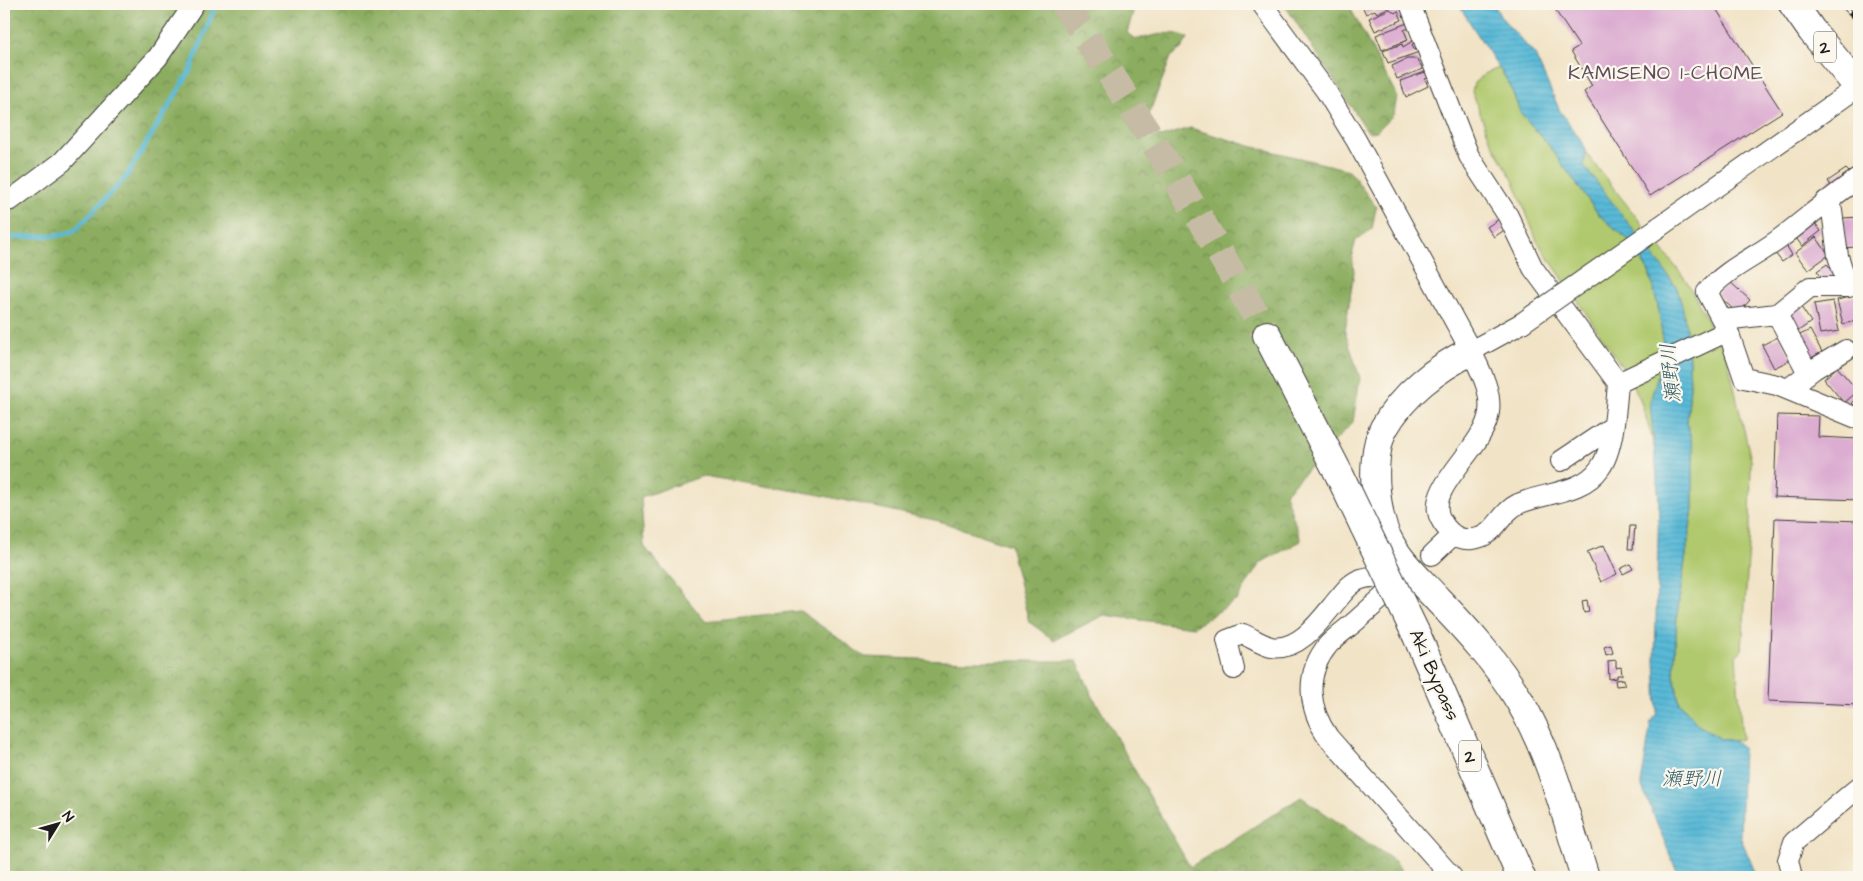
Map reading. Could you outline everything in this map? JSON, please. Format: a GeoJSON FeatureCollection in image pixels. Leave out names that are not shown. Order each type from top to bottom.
{"type":"FeatureCollection","features":[{"type":"Feature","properties":{"kind":"highway","name":"2"},"geometry":{"type":"LineString","coordinates":[[1793,4],[1859,87]]}},
{"type":"Feature","properties":{"kind":"highway","name":"Aki Bypass"},"geometry":{"type":"LineString","coordinates":[[1267,335],[1340,476],[1416,636],[1522,877]]}},
{"type":"Feature","properties":{"kind":"highway"},"geometry":{"type":"LineString","coordinates":[[1471,351],[1453,361],[1419,386],[1403,401],[1384,429],[1377,457],[1375,481],[1378,510],[1388,539],[1404,564],[1470,634],[1518,699],[1536,730],[1550,767],[1584,877]]}},
{"type":"Feature","properties":{"kind":"highway"},"geometry":{"type":"LineString","coordinates":[[1471,351],[1453,382],[1422,405],[1408,420],[1394,447],[1388,480],[1391,512],[1400,534],[1414,556],[1506,659],[1528,693],[1545,726],[1560,762],[1597,877]]}},
{"type":"Feature","properties":{"kind":"street"},"geometry":{"type":"LineString","coordinates":[[4,202],[11,200],[62,162],[158,57],[194,4]]}},
{"type":"Feature","properties":{"kind":"street"},"geometry":{"type":"LineString","coordinates":[[1262,4],[1326,90],[1356,140],[1471,351],[1485,383],[1490,412],[1486,428],[1477,443],[1445,483],[1437,504],[1438,515],[1445,528],[1459,538],[1472,540],[1488,535],[1504,514],[1518,504],[1583,484],[1600,469],[1607,456],[1605,431],[1622,381],[1725,328],[1778,314],[1810,287],[1854,286],[1838,256],[1832,211],[1826,201]]}},
{"type":"Feature","properties":{"kind":"street"},"geometry":{"type":"LineString","coordinates":[[1410,4],[1469,156],[1508,216],[1533,268],[1622,381]]}},
{"type":"Feature","properties":{"kind":"street"},"geometry":{"type":"LineString","coordinates":[[1471,351],[1522,323],[1859,87]]}},
{"type":"Feature","properties":{"kind":"street"},"geometry":{"type":"LineString","coordinates":[[1859,178],[1826,201],[1782,237],[1717,280],[1707,292],[1725,328],[1744,378],[1788,389],[1859,419]]}},
{"type":"Feature","properties":{"kind":"street"},"geometry":{"type":"LineString","coordinates":[[1778,314],[1808,373]]}},
{"type":"Feature","properties":{"kind":"street"},"geometry":{"type":"LineString","coordinates":[[1788,389],[1808,373],[1846,350]]}},
{"type":"Feature","properties":{"kind":"street"},"geometry":{"type":"LineString","coordinates":[[1569,436],[1605,431]]}},
{"type":"Feature","properties":{"kind":"street"},"geometry":{"type":"LineString","coordinates":[[1561,460],[1605,431]]}},
{"type":"Feature","properties":{"kind":"street"},"geometry":{"type":"LineString","coordinates":[[1432,555],[1454,535]]}},
{"type":"Feature","properties":{"kind":"street"},"geometry":{"type":"LineString","coordinates":[[1234,669],[1227,640],[1243,634],[1270,647],[1282,648],[1299,640],[1313,628],[1350,585],[1360,579],[1374,577],[1404,578],[1329,644],[1319,658],[1312,677],[1313,708],[1319,725],[1329,738],[1452,877]]}},
{"type":"Feature","properties":{"kind":"street"},"geometry":{"type":"LineString","coordinates":[[1792,877],[1788,860],[1794,842],[1859,787]]}},
{"type":"Feature","properties":{"kind":"green space"},"geometry":{"type":"Polygon","coordinates":[[[4,4],[1129,4],[1133,12],[1127,33],[1135,39],[1169,33],[1188,38],[1182,48],[1171,57],[1145,124],[1161,137],[1190,128],[1254,147],[1349,170],[1376,207],[1372,229],[1356,240],[1352,255],[1354,272],[1345,331],[1360,378],[1353,422],[1285,493],[1301,541],[1260,563],[1237,600],[1193,627],[1104,615],[1054,640],[1029,622],[1010,545],[939,521],[815,494],[703,476],[641,497],[644,546],[705,621],[800,611],[865,657],[972,661],[1077,661],[1092,695],[1190,867],[1301,797],[1396,862],[1405,877],[4,877],[4,4]]]}},
{"type":"Feature","properties":{"kind":"green space"},"geometry":{"type":"Polygon","coordinates":[[[1284,4],[1348,4],[1397,96],[1394,114],[1377,131],[1368,132],[1284,4]]]}},
{"type":"Feature","properties":{"kind":"green space"},"geometry":{"type":"Polygon","coordinates":[[[1499,68],[1510,85],[1520,112],[1547,143],[1599,215],[1630,241],[1649,272],[1658,306],[1663,340],[1657,378],[1650,402],[1655,447],[1640,399],[1623,368],[1537,241],[1515,184],[1490,139],[1472,92],[1474,83],[1486,73],[1499,68]]]}},
{"type":"Feature","properties":{"kind":"green space"},"geometry":{"type":"Polygon","coordinates":[[[1586,153],[1686,280],[1727,357],[1751,460],[1750,530],[1742,650],[1736,656],[1742,739],[1734,741],[1721,739],[1698,725],[1679,702],[1674,674],[1677,614],[1693,509],[1693,447],[1687,422],[1690,386],[1688,340],[1677,288],[1584,166],[1586,153]]]}},
{"type":"Feature","properties":{"kind":"water","name":"瀬野川"},"geometry":{"type":"Polygon","coordinates":[[[1458,4],[1494,4],[1500,16],[1535,55],[1560,111],[1583,143],[1586,153],[1584,166],[1677,288],[1683,309],[1688,340],[1690,386],[1687,422],[1693,447],[1693,509],[1677,614],[1674,674],[1679,702],[1698,725],[1721,739],[1734,741],[1743,747],[1740,836],[1757,877],[1679,877],[1641,784],[1651,722],[1657,713],[1655,659],[1659,500],[1650,402],[1657,378],[1663,340],[1658,306],[1649,272],[1630,241],[1599,215],[1547,143],[1520,112],[1510,85],[1458,4]]]}},
{"type":"Feature","properties":{"kind":"building"},"geometry":{"type":"Polygon","coordinates":[[[1361,4],[1397,4],[1377,13],[1375,10],[1366,14],[1361,4]]]}},
{"type":"Feature","properties":{"kind":"building"},"geometry":{"type":"Polygon","coordinates":[[[1555,4],[1713,4],[1782,112],[1650,196],[1584,92],[1592,86],[1571,51],[1579,46],[1557,13],[1555,4]]]}},
{"type":"Feature","properties":{"kind":"building"},"geometry":{"type":"Polygon","coordinates":[[[1390,9],[1395,13],[1398,11],[1402,20],[1375,31],[1369,18],[1390,9]]]}},
{"type":"Feature","properties":{"kind":"building"},"geometry":{"type":"Polygon","coordinates":[[[1410,22],[1412,27],[1404,30],[1408,40],[1382,50],[1376,35],[1410,22]]]}},
{"type":"Feature","properties":{"kind":"building"},"geometry":{"type":"Polygon","coordinates":[[[1417,38],[1418,42],[1412,44],[1414,50],[1421,48],[1422,51],[1388,63],[1383,51],[1402,44],[1403,47],[1417,38]]]}},
{"type":"Feature","properties":{"kind":"building"},"geometry":{"type":"Polygon","coordinates":[[[1407,59],[1417,59],[1423,69],[1397,79],[1392,66],[1407,59]]]}},
{"type":"Feature","properties":{"kind":"building"},"geometry":{"type":"Polygon","coordinates":[[[1428,71],[1430,77],[1425,79],[1428,86],[1406,97],[1400,81],[1428,71]]]}},
{"type":"Feature","properties":{"kind":"building"},"geometry":{"type":"Polygon","coordinates":[[[1846,169],[1850,173],[1831,186],[1828,181],[1846,169]]]}},
{"type":"Feature","properties":{"kind":"building"},"geometry":{"type":"Polygon","coordinates":[[[1859,217],[1859,235],[1855,235],[1856,247],[1842,248],[1845,235],[1843,218],[1859,217]]]}},
{"type":"Feature","properties":{"kind":"building"},"geometry":{"type":"Polygon","coordinates":[[[1499,219],[1506,229],[1494,237],[1487,227],[1499,219]]]}},
{"type":"Feature","properties":{"kind":"building"},"geometry":{"type":"Polygon","coordinates":[[[1812,219],[1821,231],[1802,246],[1793,234],[1812,219]]]}},
{"type":"Feature","properties":{"kind":"building"},"geometry":{"type":"Polygon","coordinates":[[[1816,237],[1829,255],[1808,270],[1795,253],[1816,237]]]}},
{"type":"Feature","properties":{"kind":"building"},"geometry":{"type":"Polygon","coordinates":[[[1786,245],[1792,255],[1782,262],[1775,253],[1786,245]]]}},
{"type":"Feature","properties":{"kind":"building"},"geometry":{"type":"Polygon","coordinates":[[[1827,264],[1838,277],[1828,285],[1817,271],[1827,264]]]}},
{"type":"Feature","properties":{"kind":"building"},"geometry":{"type":"Polygon","coordinates":[[[1729,281],[1750,300],[1738,314],[1717,294],[1729,281]]]}},
{"type":"Feature","properties":{"kind":"building"},"geometry":{"type":"Polygon","coordinates":[[[1859,295],[1859,320],[1843,324],[1837,300],[1859,295]]]}},
{"type":"Feature","properties":{"kind":"building"},"geometry":{"type":"Polygon","coordinates":[[[1833,301],[1839,331],[1820,334],[1814,304],[1833,301]]]}},
{"type":"Feature","properties":{"kind":"building"},"geometry":{"type":"Polygon","coordinates":[[[1799,304],[1811,322],[1794,334],[1782,316],[1799,304]]]}},
{"type":"Feature","properties":{"kind":"building"},"geometry":{"type":"Polygon","coordinates":[[[1810,330],[1822,352],[1806,361],[1794,338],[1810,330]]]}},
{"type":"Feature","properties":{"kind":"building"},"geometry":{"type":"Polygon","coordinates":[[[1780,336],[1792,359],[1774,368],[1762,345],[1780,336]]]}},
{"type":"Feature","properties":{"kind":"building"},"geometry":{"type":"Polygon","coordinates":[[[1837,367],[1858,391],[1844,403],[1824,379],[1837,367]]]}},
{"type":"Feature","properties":{"kind":"building"},"geometry":{"type":"Polygon","coordinates":[[[1859,397],[1859,411],[1852,403],[1859,397]]]}},
{"type":"Feature","properties":{"kind":"building"},"geometry":{"type":"Polygon","coordinates":[[[1777,415],[1819,416],[1818,437],[1859,439],[1859,500],[1774,497],[1777,415]]]}},
{"type":"Feature","properties":{"kind":"building"},"geometry":{"type":"Polygon","coordinates":[[[1775,518],[1859,521],[1859,705],[1768,701],[1775,518]]]}},
{"type":"Feature","properties":{"kind":"building"},"geometry":{"type":"Polygon","coordinates":[[[1630,526],[1635,526],[1633,549],[1628,549],[1630,526]]]}},
{"type":"Feature","properties":{"kind":"building"},"geometry":{"type":"Polygon","coordinates":[[[1604,545],[1617,574],[1601,582],[1587,552],[1604,545]]]}},
{"type":"Feature","properties":{"kind":"building"},"geometry":{"type":"Polygon","coordinates":[[[1630,564],[1633,569],[1623,574],[1620,569],[1630,564]]]}},
{"type":"Feature","properties":{"kind":"building"},"geometry":{"type":"Polygon","coordinates":[[[1587,600],[1589,612],[1584,613],[1582,601],[1587,600]]]}},
{"type":"Feature","properties":{"kind":"building"},"geometry":{"type":"Polygon","coordinates":[[[1611,645],[1613,653],[1606,655],[1604,647],[1611,645]]]}},
{"type":"Feature","properties":{"kind":"building"},"geometry":{"type":"Polygon","coordinates":[[[1616,660],[1616,668],[1621,667],[1622,675],[1609,679],[1608,661],[1616,660]]]}},
{"type":"Feature","properties":{"kind":"building"},"geometry":{"type":"Polygon","coordinates":[[[1624,679],[1625,685],[1616,686],[1615,680],[1624,679]]]}},
{"type":"Feature","properties":{"kind":"waterway"},"geometry":{"type":"LineString","coordinates":[[4,238],[62,235],[75,230],[126,177],[190,71],[216,4]]}},
{"type":"Feature","properties":{"kind":"tunnel"},"geometry":{"type":"LineString","coordinates":[[1064,4],[1118,85],[1169,167],[1267,335]]}},
{"type":"Feature","properties":{"kind":"railway"},"geometry":{"type":"LineString","coordinates":[[1842,4],[1859,21]]}},
{"type":"Feature","properties":{"kind":"district","name":"KAMISENO 1-CHOME"},"geometry":{"type":"Point","coordinates":[1666,73]}}]}
